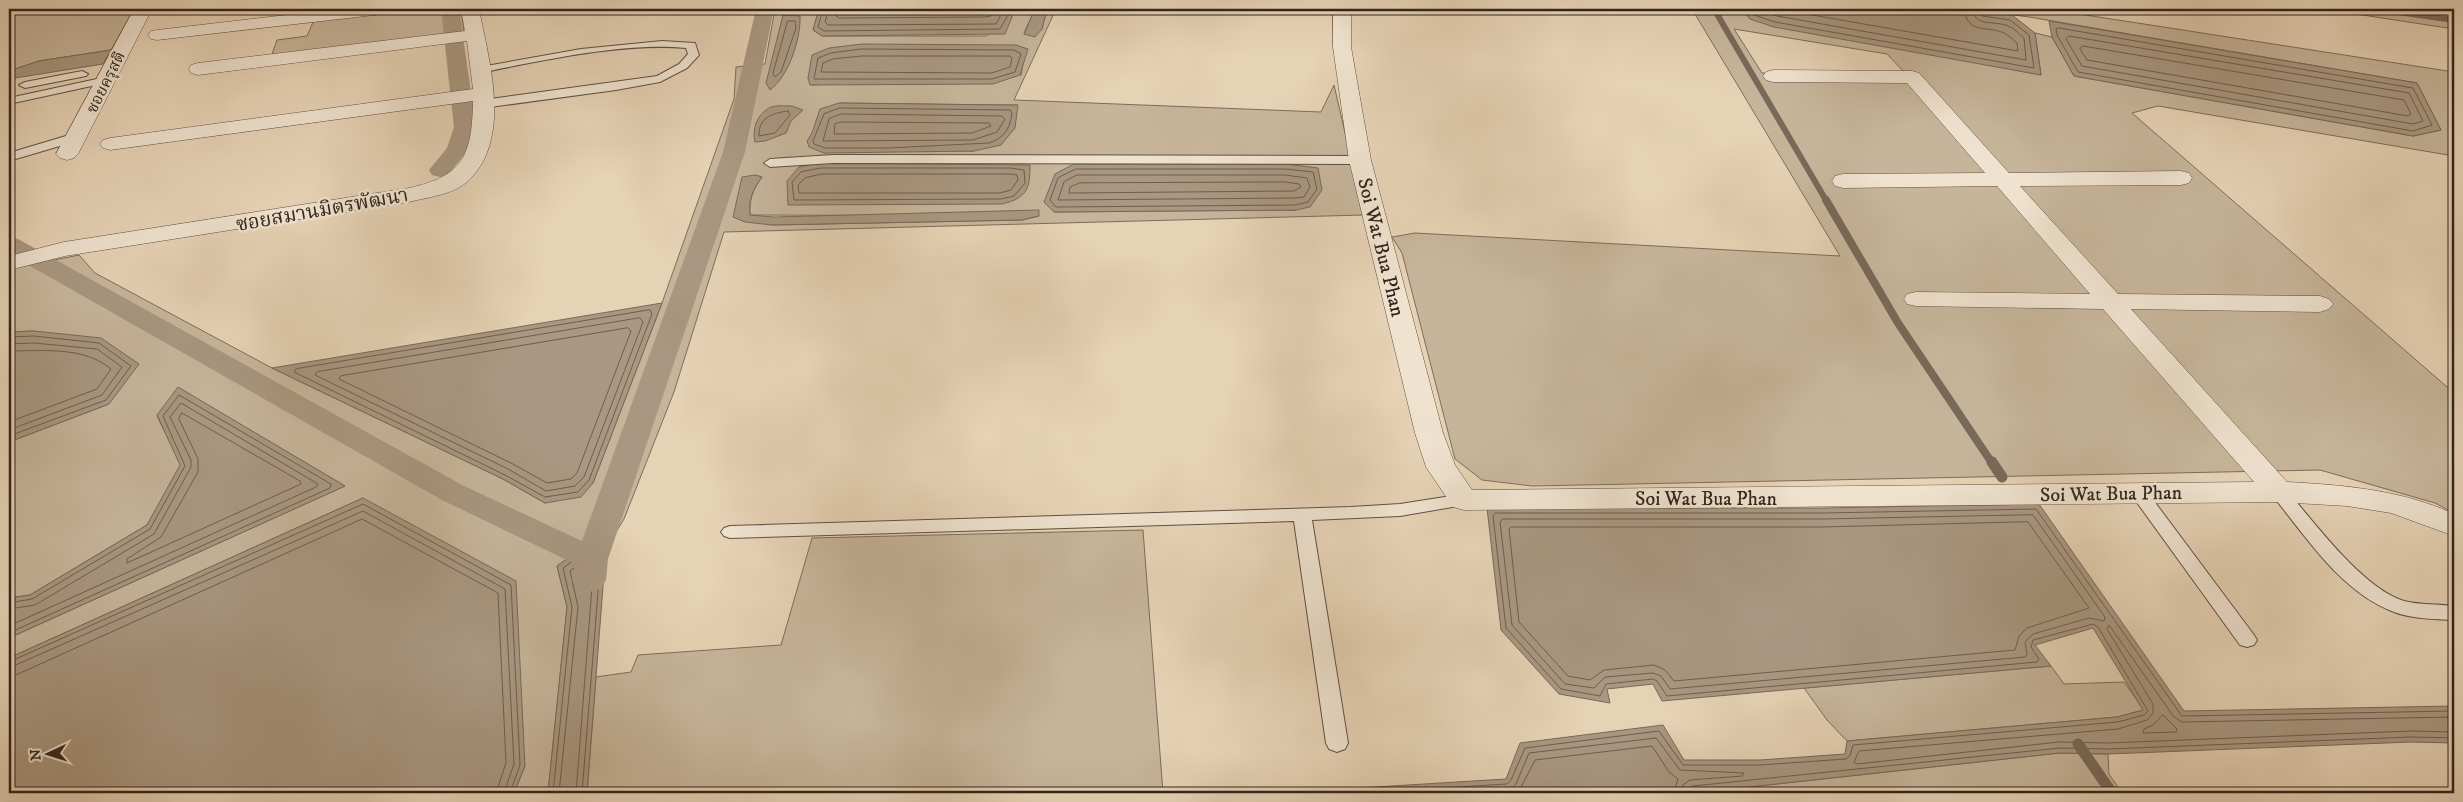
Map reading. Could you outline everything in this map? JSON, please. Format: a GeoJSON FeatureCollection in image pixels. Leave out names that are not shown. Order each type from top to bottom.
{"type":"FeatureCollection","features":[{"type":"Feature","properties":{"kind":"street","name":"ซอยครุสติ"},"geometry":{"type":"LineString","coordinates":[[67,154],[143,9]]}},
{"type":"Feature","properties":{"kind":"street"},"geometry":{"type":"LineString","coordinates":[[157,35],[383,9]]}},
{"type":"Feature","properties":{"kind":"street","name":"ซอยสมานมิตรพัฒนา"},"geometry":{"type":"LineString","coordinates":[[9,263],[34,256],[434,189],[450,183],[471,166],[480,148],[484,120],[475,35],[470,9]]}},
{"type":"Feature","properties":{"kind":"street","name":"Soi Wat Bua Phan"},"geometry":{"type":"LineString","coordinates":[[1342,9],[1342,47],[1360,160],[1429,433],[1442,467],[1464,500],[2279,492],[2351,495],[2396,504],[2454,526]]}},
{"type":"Feature","properties":{"kind":"street"},"geometry":{"type":"LineString","coordinates":[[198,69],[475,35]]}},
{"type":"Feature","properties":{"kind":"street"},"geometry":{"type":"LineString","coordinates":[[1773,76],[1912,77],[2279,492]]}},
{"type":"Feature","properties":{"kind":"street"},"geometry":{"type":"LineString","coordinates":[[110,144],[483,99]]}},
{"type":"Feature","properties":{"kind":"street"},"geometry":{"type":"LineString","coordinates":[[1843,181],[2181,178]]}},
{"type":"Feature","properties":{"kind":"street"},"geometry":{"type":"LineString","coordinates":[[1916,299],[2320,304]]}},
{"type":"Feature","properties":{"kind":"lane"},"geometry":{"type":"LineString","coordinates":[[479,70],[558,54],[655,44],[673,43],[691,46],[694,55],[683,66],[660,79],[616,87],[483,99]]}},
{"type":"Feature","properties":{"kind":"lane"},"geometry":{"type":"LineString","coordinates":[[25,86],[109,74]]}},
{"type":"Feature","properties":{"kind":"lane"},"geometry":{"type":"LineString","coordinates":[[9,101],[109,74]]}},
{"type":"Feature","properties":{"kind":"lane"},"geometry":{"type":"LineString","coordinates":[[9,157],[76,137]]}},
{"type":"Feature","properties":{"kind":"lane"},"geometry":{"type":"LineString","coordinates":[[770,163],[843,159],[1360,160]]}},
{"type":"Feature","properties":{"kind":"lane"},"geometry":{"type":"LineString","coordinates":[[2279,492],[2336,560],[2370,589],[2399,606],[2454,613]]}},
{"type":"Feature","properties":{"kind":"lane"},"geometry":{"type":"LineString","coordinates":[[2139,493],[2247,640]]}},
{"type":"Feature","properties":{"kind":"lane"},"geometry":{"type":"LineString","coordinates":[[730,532],[1302,515],[1400,510],[1464,500]]}},
{"type":"Feature","properties":{"kind":"lane"},"geometry":{"type":"LineString","coordinates":[[1302,515],[1338,743]]}},
{"type":"Feature","properties":{"kind":"shaded area"},"geometry":{"type":"Polygon","coordinates":[[[41,9],[134,9],[111,50],[39,61],[9,71],[9,14],[41,9]]]}},
{"type":"Feature","properties":{"kind":"shaded area"},"geometry":{"type":"Polygon","coordinates":[[[403,9],[461,9],[464,32],[271,57],[277,40],[307,36],[314,20],[403,9]]]}},
{"type":"Feature","properties":{"kind":"shaded area"},"geometry":{"type":"Polygon","coordinates":[[[775,9],[819,9],[813,30],[822,36],[986,36],[1012,17],[1010,9],[1035,9],[1024,33],[1042,29],[1047,9],[1056,9],[1014,100],[1321,112],[1334,85],[1364,215],[724,232],[674,392],[624,519],[606,548],[585,546],[557,566],[567,607],[548,793],[514,793],[525,766],[363,498],[9,658],[9,638],[345,486],[178,388],[157,416],[181,465],[147,525],[30,595],[9,598],[9,442],[109,404],[34,331],[9,332],[9,269],[79,255],[95,273],[272,368],[503,479],[545,503],[593,483],[662,303],[734,99],[736,67],[765,64],[775,9]],[[1023,63],[808,78],[811,85],[1021,75],[1023,63]],[[839,103],[807,141],[921,151],[974,151],[1017,105],[839,103]],[[755,175],[734,217],[772,225],[1022,220],[1039,216],[750,215],[752,195],[762,177],[755,175]],[[1044,202],[1054,212],[1296,210],[1044,202]]]}},
{"type":"Feature","properties":{"kind":"shaded area"},"geometry":{"type":"Polygon","coordinates":[[[1692,9],[1742,9],[1750,19],[2041,75],[2035,33],[2052,37],[2074,76],[2413,136],[2441,130],[2417,83],[2029,17],[1966,9],[2047,9],[2454,72],[2454,99],[2449,103],[2454,110],[2454,156],[2158,106],[2132,113],[2454,393],[2454,513],[2435,503],[2320,470],[1532,486],[1482,480],[1455,459],[1402,253],[1392,237],[1415,233],[1840,256],[1692,9]],[[1734,29],[1762,73],[1905,73],[1887,54],[1734,29]]]}},
{"type":"Feature","properties":{"kind":"shaded area"},"geometry":{"type":"Polygon","coordinates":[[[2323,9],[2454,9],[2454,29],[2323,9]]]}},
{"type":"Feature","properties":{"kind":"shaded area"},"geometry":{"type":"Polygon","coordinates":[[[1143,530],[1163,793],[587,793],[596,677],[631,672],[638,655],[781,645],[812,538],[1143,530]]]}},
{"type":"Feature","properties":{"kind":"shaded area"},"geometry":{"type":"Polygon","coordinates":[[[2051,666],[2064,684],[2124,682],[2144,710],[2117,717],[1847,741],[1827,720],[1804,688],[2051,666]]]}},
{"type":"Feature","properties":{"kind":"shaded area"},"geometry":{"type":"Polygon","coordinates":[[[2060,753],[2108,754],[2109,774],[2122,793],[1656,793],[1740,788],[2060,753]]]}},
{"type":"Feature","properties":{"kind":"water"},"geometry":{"type":"Polygon","coordinates":[[[819,9],[1010,9],[1012,17],[1005,34],[822,36],[813,30],[819,9]]]}},
{"type":"Feature","properties":{"kind":"water"},"geometry":{"type":"Polygon","coordinates":[[[1035,9],[1047,9],[1042,29],[1035,37],[1024,34],[1035,9]]]}},
{"type":"Feature","properties":{"kind":"water"},"geometry":{"type":"Polygon","coordinates":[[[1742,9],[1966,9],[2012,15],[2035,33],[2041,75],[1774,27],[1750,19],[1742,9]]]}},
{"type":"Feature","properties":{"kind":"water"},"geometry":{"type":"Polygon","coordinates":[[[783,15],[800,16],[800,25],[796,45],[788,66],[777,84],[770,90],[766,83],[783,15]]]}},
{"type":"Feature","properties":{"kind":"water"},"geometry":{"type":"Polygon","coordinates":[[[2049,21],[2417,83],[2441,130],[2413,136],[2074,76],[2052,37],[2049,21]]]}},
{"type":"Feature","properties":{"kind":"water"},"geometry":{"type":"Polygon","coordinates":[[[862,44],[1016,45],[1028,49],[1020,75],[993,84],[810,85],[808,78],[812,55],[829,48],[862,44]]]}},
{"type":"Feature","properties":{"kind":"water"},"geometry":{"type":"Polygon","coordinates":[[[111,50],[103,64],[9,79],[9,71],[39,61],[111,50]]]}},
{"type":"Feature","properties":{"kind":"water"},"geometry":{"type":"Polygon","coordinates":[[[839,103],[1018,105],[1015,128],[1001,145],[974,151],[824,153],[809,147],[807,141],[812,133],[820,109],[839,103]]]}},
{"type":"Feature","properties":{"kind":"water"},"geometry":{"type":"Polygon","coordinates":[[[773,106],[792,106],[803,110],[791,121],[786,133],[765,141],[755,142],[755,127],[762,113],[773,106]]]}},
{"type":"Feature","properties":{"kind":"water"},"geometry":{"type":"Polygon","coordinates":[[[820,163],[1030,165],[1030,173],[1028,186],[1022,195],[1017,199],[1002,204],[788,205],[787,181],[799,167],[820,163]]]}},
{"type":"Feature","properties":{"kind":"water"},"geometry":{"type":"Polygon","coordinates":[[[1074,164],[1286,164],[1318,168],[1322,190],[1310,207],[1296,210],[1054,212],[1044,202],[1055,174],[1074,164]]]}},
{"type":"Feature","properties":{"kind":"water"},"geometry":{"type":"Polygon","coordinates":[[[755,175],[762,177],[752,195],[750,215],[774,217],[1039,210],[1039,216],[1022,220],[772,225],[745,222],[733,217],[742,177],[755,175]]]}},
{"type":"Feature","properties":{"kind":"water"},"geometry":{"type":"Polygon","coordinates":[[[662,303],[593,483],[581,497],[545,503],[503,479],[272,368],[662,303]]]}},
{"type":"Feature","properties":{"kind":"water"},"geometry":{"type":"Polygon","coordinates":[[[34,331],[101,338],[139,364],[109,404],[9,442],[9,332],[34,331]]]}},
{"type":"Feature","properties":{"kind":"water"},"geometry":{"type":"Polygon","coordinates":[[[178,387],[345,486],[9,638],[9,598],[30,595],[147,525],[180,465],[157,415],[178,387]]]}},
{"type":"Feature","properties":{"kind":"water"},"geometry":{"type":"Polygon","coordinates":[[[363,498],[516,581],[525,766],[514,793],[9,793],[9,658],[363,498]]]}},
{"type":"Feature","properties":{"kind":"water"},"geometry":{"type":"Polygon","coordinates":[[[2039,504],[2184,711],[2454,706],[2454,743],[2411,742],[2108,754],[2060,753],[1740,788],[1656,793],[1277,793],[1506,779],[1520,743],[1663,725],[1684,760],[1760,760],[1845,754],[1847,741],[2117,717],[2143,710],[2093,628],[2035,645],[2051,666],[1662,701],[1653,684],[1607,689],[1610,703],[1559,694],[1501,630],[1487,508],[1822,508],[2039,504]]]}},
{"type":"Feature","properties":{"kind":"water"},"geometry":{"type":"Polygon","coordinates":[[[585,546],[606,548],[587,793],[548,793],[567,607],[557,566],[585,546]]]}},
{"type":"Feature","properties":{"kind":"water"},"geometry":{"type":"Polygon","coordinates":[[[2454,787],[2454,793],[2357,793],[2454,787]]]}},
{"type":"Feature","properties":{"kind":"waterway"},"geometry":{"type":"LineString","coordinates":[[440,170],[457,150],[465,127],[450,9]]}},
{"type":"Feature","properties":{"kind":"waterway"},"geometry":{"type":"LineString","coordinates":[[592,559],[734,152],[765,9]]}},
{"type":"Feature","properties":{"kind":"waterway"},"geometry":{"type":"LineString","coordinates":[[1714,9],[1827,202]]}},
{"type":"Feature","properties":{"kind":"waterway"},"geometry":{"type":"LineString","coordinates":[[2377,9],[2454,20]]}},
{"type":"Feature","properties":{"kind":"waterway"},"geometry":{"type":"LineString","coordinates":[[1826,200],[1898,323],[1992,463]]}},
{"type":"Feature","properties":{"kind":"waterway"},"geometry":{"type":"LineString","coordinates":[[9,244],[453,493],[592,559]]}},
{"type":"Feature","properties":{"kind":"waterway"},"geometry":{"type":"LineString","coordinates":[[1992,462],[2002,477]]}},
{"type":"Feature","properties":{"kind":"waterway"},"geometry":{"type":"LineString","coordinates":[[589,580],[592,559]]}},
{"type":"Feature","properties":{"kind":"waterway"},"geometry":{"type":"LineString","coordinates":[[2078,744],[2112,793]]}}]}
